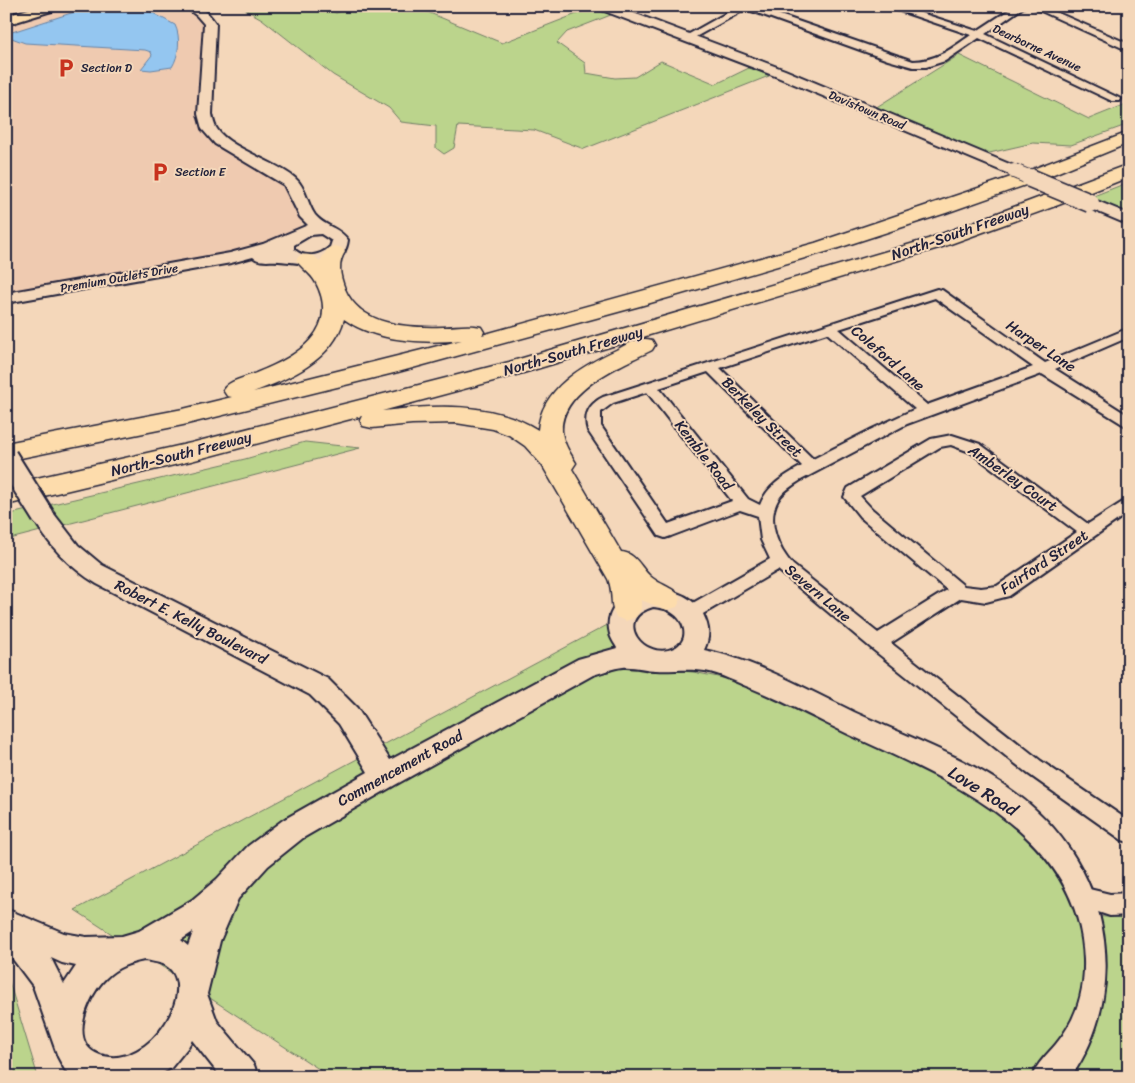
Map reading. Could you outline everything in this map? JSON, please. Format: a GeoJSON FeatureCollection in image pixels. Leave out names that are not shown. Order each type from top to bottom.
{"type":"FeatureCollection","features":[{"type":"Feature","properties":{"kind":"highway","name":"North-South Freeway"},"geometry":{"type":"LineString","coordinates":[[6,452],[182,418],[398,365],[632,301],[840,241],[1027,178],[1129,137]]}},
{"type":"Feature","properties":{"kind":"highway","name":"North-South Freeway"},"geometry":{"type":"LineString","coordinates":[[6,495],[191,452],[515,368],[935,242],[1054,200],[1129,170]]}},
{"type":"Feature","properties":{"kind":"highway"},"geometry":{"type":"LineString","coordinates":[[68,440],[236,390],[274,375],[308,355],[323,342],[331,329],[335,311],[331,293],[322,275],[296,248]]}},
{"type":"Feature","properties":{"kind":"highway"},"geometry":{"type":"LineString","coordinates":[[335,252],[331,258],[328,271],[346,309],[364,322],[400,332],[439,335],[466,333],[517,325],[632,301]]}},
{"type":"Feature","properties":{"kind":"highway"},"geometry":{"type":"LineString","coordinates":[[666,599],[645,590],[633,580],[568,472],[552,442],[550,428],[554,412],[568,392],[605,364],[648,344],[780,290]]}},
{"type":"Feature","properties":{"kind":"highway"},"geometry":{"type":"LineString","coordinates":[[191,452],[392,417],[451,415],[483,418],[503,423],[533,438],[552,458],[622,577],[627,590],[623,618]]}},
{"type":"Feature","properties":{"kind":"main road"},"geometry":{"type":"LineString","coordinates":[[6,21],[53,6]]}},
{"type":"Feature","properties":{"kind":"street"},"geometry":{"type":"LineString","coordinates":[[190,6],[201,12],[210,24],[205,114],[209,129],[214,136],[231,148],[284,177],[297,192],[312,222],[338,237],[340,244],[335,252],[322,258],[296,248]]}},
{"type":"Feature","properties":{"kind":"street","name":"Davistown Road"},"geometry":{"type":"LineString","coordinates":[[603,6],[780,74],[1129,220]]}},
{"type":"Feature","properties":{"kind":"street"},"geometry":{"type":"LineString","coordinates":[[687,38],[745,6],[891,58],[913,64],[927,63],[942,59],[1021,6]]}},
{"type":"Feature","properties":{"kind":"street","name":"Dearborne Avenue"},"geometry":{"type":"LineString","coordinates":[[889,6],[977,34],[1116,98]]}},
{"type":"Feature","properties":{"kind":"street"},"geometry":{"type":"LineString","coordinates":[[1034,6],[1129,48]]}},
{"type":"Feature","properties":{"kind":"street"},"geometry":{"type":"LineString","coordinates":[[296,248],[302,220],[300,200]]}},
{"type":"Feature","properties":{"kind":"street"},"geometry":{"type":"LineString","coordinates":[[296,248],[306,230],[322,229]]}},
{"type":"Feature","properties":{"kind":"street","name":"Premium Outlets Drive"},"geometry":{"type":"LineString","coordinates":[[6,298],[231,258],[275,255],[296,248]]}},
{"type":"Feature","properties":{"kind":"street"},"geometry":{"type":"LineString","coordinates":[[742,503],[665,532],[595,431],[592,422],[593,412],[598,405],[650,387],[937,293]]}},
{"type":"Feature","properties":{"kind":"street","name":"Harper Lane"},"geometry":{"type":"LineString","coordinates":[[937,293],[1043,368],[1129,423]]}},
{"type":"Feature","properties":{"kind":"street","name":"Coleford Lane"},"geometry":{"type":"LineString","coordinates":[[830,329],[926,411]]}},
{"type":"Feature","properties":{"kind":"street"},"geometry":{"type":"LineString","coordinates":[[766,513],[770,499],[779,489],[812,466],[876,432],[926,411],[1095,350],[1129,332]]}},
{"type":"Feature","properties":{"kind":"street","name":"Berkeley Street"},"geometry":{"type":"LineString","coordinates":[[712,368],[812,466]]}},
{"type":"Feature","properties":{"kind":"street","name":"Kemble Road"},"geometry":{"type":"LineString","coordinates":[[650,387],[742,503],[749,508],[766,513]]}},
{"type":"Feature","properties":{"kind":"street","name":"Amberley Court"},"geometry":{"type":"LineString","coordinates":[[959,591],[866,513],[852,497],[854,492],[936,443],[952,440],[975,448],[1088,532]]}},
{"type":"Feature","properties":{"kind":"street","name":"Robert E. Kelly Boulevard"},"geometry":{"type":"LineString","coordinates":[[6,457],[64,548],[85,566],[330,695],[341,705],[385,776]]}},
{"type":"Feature","properties":{"kind":"street","name":"Fairford Street"},"geometry":{"type":"LineString","coordinates":[[959,591],[978,596],[990,596],[1003,591],[1129,504]]}},
{"type":"Feature","properties":{"kind":"street","name":"Severn Lane"},"geometry":{"type":"LineString","coordinates":[[766,513],[766,525],[770,541],[780,562],[877,643],[1034,767],[1129,833]]}},
{"type":"Feature","properties":{"kind":"street"},"geometry":{"type":"LineString","coordinates":[[692,616],[780,562]]}},
{"type":"Feature","properties":{"kind":"street"},"geometry":{"type":"LineString","coordinates":[[877,643],[959,591]]}},
{"type":"Feature","properties":{"kind":"street"},"geometry":{"type":"LineString","coordinates":[[643,599],[666,599],[678,603],[692,616],[697,632],[692,645],[684,654],[672,659],[644,658],[628,647],[621,636],[623,618],[643,599]]}},
{"type":"Feature","properties":{"kind":"street","name":"Love Road"},"geometry":{"type":"LineString","coordinates":[[692,616],[713,646],[754,677]]}},
{"type":"Feature","properties":{"kind":"street","name":"Commencement Road"},"geometry":{"type":"LineString","coordinates":[[587,666],[603,650],[623,618]]}},
{"type":"Feature","properties":{"kind":"street","name":"Commencement Road"},"geometry":{"type":"LineString","coordinates":[[134,948],[202,910],[227,889],[258,856],[293,829],[385,776],[587,666],[622,657],[644,658]]}},
{"type":"Feature","properties":{"kind":"street","name":"Love Road"},"geometry":{"type":"LineString","coordinates":[[672,659],[710,662],[754,677],[961,774],[1006,801],[1047,839],[1069,868],[1085,898],[1095,929],[1098,946],[1099,984],[1088,1022],[1078,1041],[1048,1077]]}},
{"type":"Feature","properties":{"kind":"street","name":"Commencement Road"},"geometry":{"type":"LineString","coordinates":[[193,992],[206,940],[227,889]]}},
{"type":"Feature","properties":{"kind":"street"},"geometry":{"type":"LineString","coordinates":[[1085,898],[1110,905],[1129,904]]}},
{"type":"Feature","properties":{"kind":"street"},"geometry":{"type":"LineString","coordinates":[[6,923],[62,948],[86,952],[156,946],[175,954],[187,967],[204,1031],[242,1077]]}},
{"type":"Feature","properties":{"kind":"street"},"geometry":{"type":"LineString","coordinates":[[6,923],[44,975],[74,1053],[87,1067],[101,1072],[155,1077]]}},
{"type":"Feature","properties":{"kind":"street"},"geometry":{"type":"LineString","coordinates":[[68,1039],[67,1025],[69,1012],[75,994],[82,983],[102,962],[134,948]]}},
{"type":"Feature","properties":{"kind":"street"},"geometry":{"type":"LineString","coordinates":[[122,1073],[144,1066],[171,1046],[184,1026],[193,992]]}},
{"type":"Feature","properties":{"kind":"shaded area"},"geometry":{"type":"Polygon","coordinates":[[[53,6],[190,6],[205,16],[209,129],[284,177],[303,215],[298,234],[275,246],[6,298],[6,21],[53,6]]]}},
{"type":"Feature","properties":{"kind":"green space"},"geometry":{"type":"Polygon","coordinates":[[[239,6],[321,6],[336,13],[356,6],[413,6],[502,43],[597,6],[616,13],[567,32],[557,43],[585,63],[586,73],[615,78],[635,77],[661,61],[716,84],[751,67],[769,76],[584,149],[534,130],[458,126],[454,148],[444,154],[436,148],[436,126],[401,122],[389,108],[333,75],[262,19],[239,6]]]}},
{"type":"Feature","properties":{"kind":"green space"},"geometry":{"type":"Polygon","coordinates":[[[959,55],[1089,119],[1129,103],[1129,124],[1071,145],[1033,143],[985,154],[875,108],[959,55]]]}},
{"type":"Feature","properties":{"kind":"green space"},"geometry":{"type":"Polygon","coordinates":[[[1129,182],[1129,214],[1091,197],[1129,182]]]}},
{"type":"Feature","properties":{"kind":"green space"},"geometry":{"type":"Polygon","coordinates":[[[305,442],[360,448],[6,540],[6,515],[245,459],[305,442]]]}},
{"type":"Feature","properties":{"kind":"green space"},"geometry":{"type":"Polygon","coordinates":[[[613,622],[643,668],[693,672],[743,682],[959,780],[1045,847],[1086,916],[1129,918],[1129,1077],[331,1077],[75,910],[613,622]]]}},
{"type":"Feature","properties":{"kind":"green space"},"geometry":{"type":"Polygon","coordinates":[[[6,977],[8,978],[38,1077],[6,1077],[6,977]]]}},
{"type":"Feature","properties":{"kind":"water"},"geometry":{"type":"Polygon","coordinates":[[[93,6],[140,6],[175,25],[178,35],[178,46],[172,67],[151,70],[141,69],[152,55],[151,52],[145,50],[25,43],[9,37],[9,33],[93,6]]]}},
{"type":"Feature","properties":{"kind":"place","name":"Section D"},"geometry":{"type":"Point","coordinates":[66,68]}},
{"type":"Feature","properties":{"kind":"place","name":"Section E"},"geometry":{"type":"Point","coordinates":[160,172]}}]}
